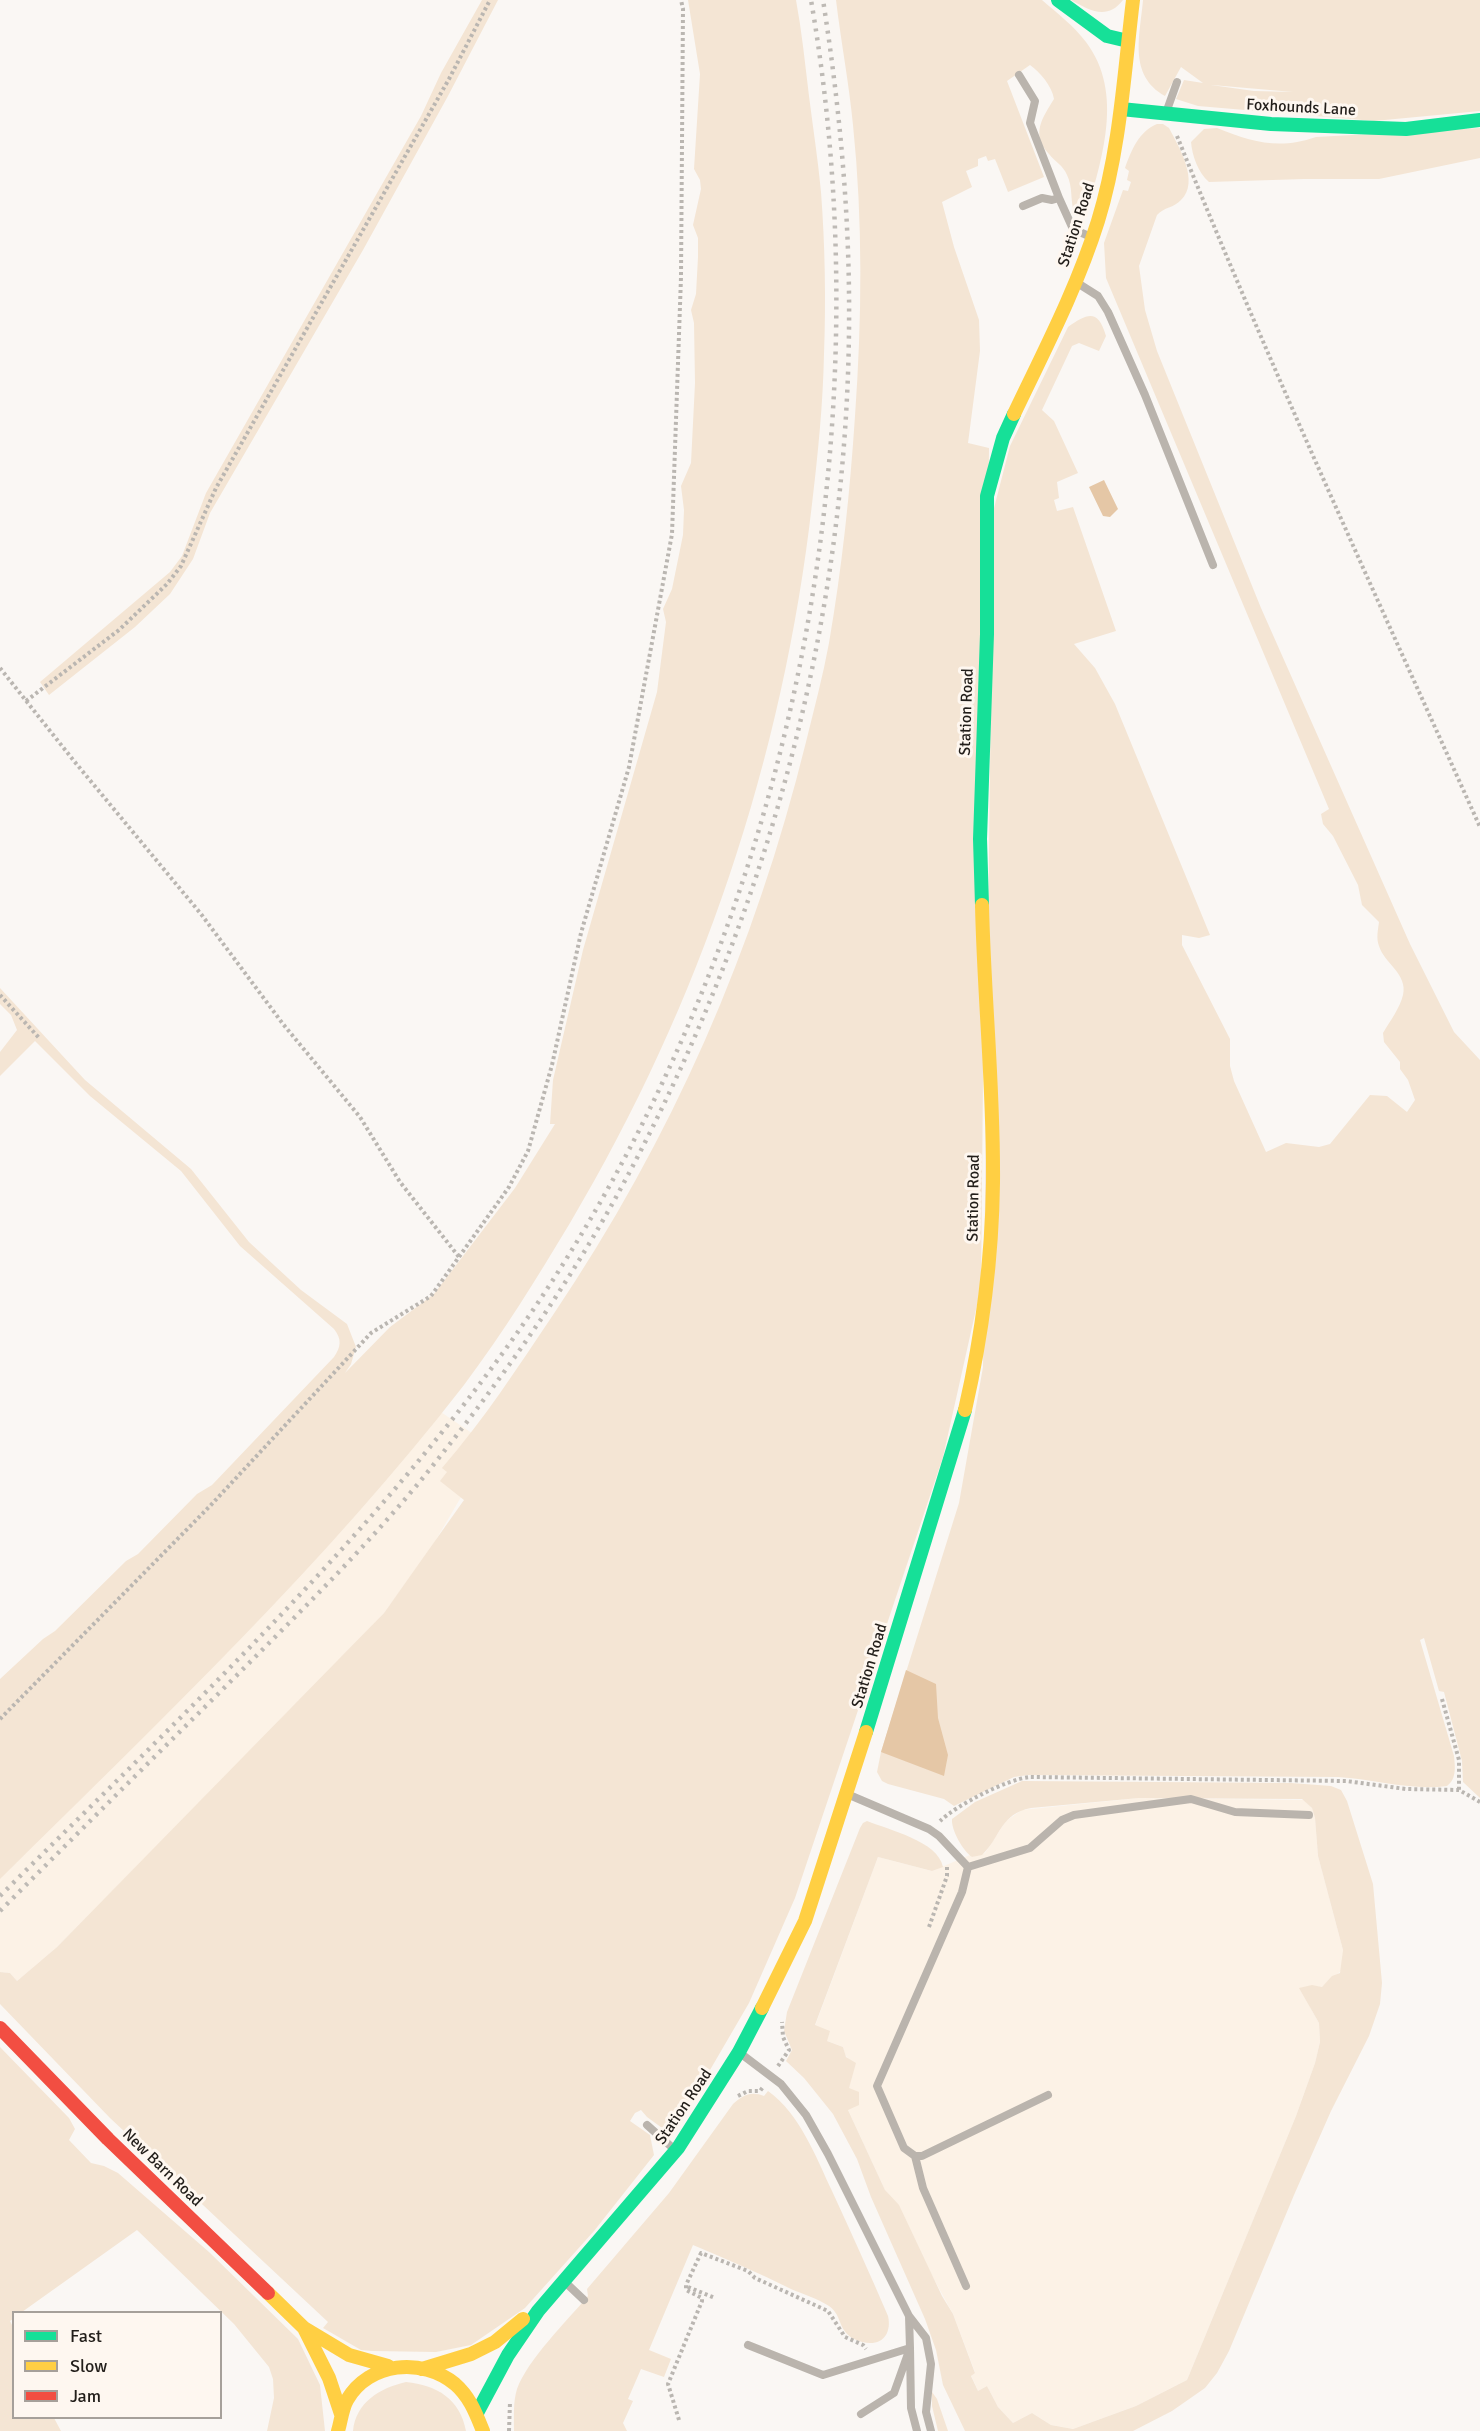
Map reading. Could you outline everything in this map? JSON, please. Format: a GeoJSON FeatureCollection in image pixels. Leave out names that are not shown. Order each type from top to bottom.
{"type":"FeatureCollection","features":[{"type":"Feature","properties":{"kind":"main road"},"geometry":{"type":"LineString","coordinates":[[1058,0],[1107,36],[1128,41]]}},
{"type":"Feature","properties":{"kind":"main road","name":"Station Road"},"geometry":{"type":"LineString","coordinates":[[477,2414],[508,2355],[538,2311],[675,2151],[739,2052],[788,1959],[805,1921],[847,1794],[954,1450],[973,1375],[985,1302],[993,1185],[980,839],[987,634],[986,502],[991,474],[1003,438],[1076,282],[1109,179],[1121,109],[1132,0]]}},
{"type":"Feature","properties":{"kind":"main road","name":"Foxhounds Lane"},"geometry":{"type":"LineString","coordinates":[[1121,109],[1271,124],[1406,129],[1480,120]]}},
{"type":"Feature","properties":{"kind":"main road","name":"New Barn Road"},"geometry":{"type":"LineString","coordinates":[[0,2028],[108,2139],[304,2328],[349,2355],[388,2366],[422,2369]]}},
{"type":"Feature","properties":{"kind":"main road","name":"Station Road"},"geometry":{"type":"LineString","coordinates":[[422,2369],[477,2352],[495,2342],[520,2320],[538,2311]]}},
{"type":"Feature","properties":{"kind":"main road","name":"New Barn Road"},"geometry":{"type":"LineString","coordinates":[[304,2328],[329,2378],[341,2414]]}},
{"type":"Feature","properties":{"kind":"main road"},"geometry":{"type":"LineString","coordinates":[[338,2431],[341,2414],[354,2390],[372,2373],[388,2366]]}},
{"type":"Feature","properties":{"kind":"main road"},"geometry":{"type":"LineString","coordinates":[[422,2369],[451,2381],[465,2394],[477,2414],[483,2431]]}},
{"type":"Feature","properties":{"kind":"lane"},"geometry":{"type":"LineString","coordinates":[[1019,75],[1035,101],[1030,123],[1059,198],[1073,229],[1091,238]]}},
{"type":"Feature","properties":{"kind":"lane"},"geometry":{"type":"LineString","coordinates":[[1167,114],[1177,82]]}},
{"type":"Feature","properties":{"kind":"lane"},"geometry":{"type":"LineString","coordinates":[[1023,206],[1042,198],[1050,200],[1059,198]]}},
{"type":"Feature","properties":{"kind":"lane"},"geometry":{"type":"LineString","coordinates":[[1076,282],[1098,296],[1108,312],[1145,394],[1213,565]]}},
{"type":"Feature","properties":{"kind":"lane"},"geometry":{"type":"LineString","coordinates":[[847,1794],[929,1829],[939,1836],[968,1867]]}},
{"type":"Feature","properties":{"kind":"lane"},"geometry":{"type":"LineString","coordinates":[[968,1867],[1030,1848],[1062,1820],[1074,1815],[1191,1799],[1235,1812],[1310,1815]]}},
{"type":"Feature","properties":{"kind":"lane"},"geometry":{"type":"LineString","coordinates":[[968,1867],[966,1881],[957,1903],[877,2086],[904,2148],[915,2156],[922,2156],[1048,2095]]}},
{"type":"Feature","properties":{"kind":"lane"},"geometry":{"type":"LineString","coordinates":[[739,2052],[781,2084],[806,2115],[909,2316],[926,2338],[931,2364],[926,2393],[926,2412],[932,2431]]}},
{"type":"Feature","properties":{"kind":"lane"},"geometry":{"type":"LineString","coordinates":[[647,2125],[675,2151]]}},
{"type":"Feature","properties":{"kind":"lane"},"geometry":{"type":"LineString","coordinates":[[915,2156],[923,2188],[966,2286]]}},
{"type":"Feature","properties":{"kind":"lane"},"geometry":{"type":"LineString","coordinates":[[565,2282],[584,2300]]}},
{"type":"Feature","properties":{"kind":"lane"},"geometry":{"type":"LineString","coordinates":[[909,2316],[911,2408],[917,2431]]}},
{"type":"Feature","properties":{"kind":"lane"},"geometry":{"type":"LineString","coordinates":[[748,2345],[823,2375],[910,2348]]}},
{"type":"Feature","properties":{"kind":"lane"},"geometry":{"type":"LineString","coordinates":[[861,2414],[894,2393],[910,2348]]}},
{"type":"Feature","properties":{"kind":"path"},"geometry":{"type":"LineString","coordinates":[[26,701],[119,630],[167,584],[181,566],[216,488],[449,79],[490,0]]}},
{"type":"Feature","properties":{"kind":"path"},"geometry":{"type":"LineString","coordinates":[[0,1719],[210,1506],[371,1333],[431,1296],[513,1181],[528,1151],[557,1046],[574,962],[629,767],[672,534],[681,277],[683,20],[681,0]]}},
{"type":"Feature","properties":{"kind":"path"},"geometry":{"type":"LineString","coordinates":[[1167,114],[1339,512],[1480,827]]}},
{"type":"Feature","properties":{"kind":"path"},"geometry":{"type":"LineString","coordinates":[[0,668],[201,914],[283,1024],[360,1117],[399,1182],[459,1257]]}},
{"type":"Feature","properties":{"kind":"path"},"geometry":{"type":"LineString","coordinates":[[0,995],[40,1039]]}},
{"type":"Feature","properties":{"kind":"path"},"geometry":{"type":"LineString","coordinates":[[1442,1699],[1459,1760],[1459,1790]]}},
{"type":"Feature","properties":{"kind":"path"},"geometry":{"type":"LineString","coordinates":[[679,2420],[668,2384],[702,2300],[686,2292],[688,2287],[686,2285],[700,2253],[738,2267],[755,2278],[828,2311],[845,2337],[864,2346],[871,2361]]}},
{"type":"Feature","properties":{"kind":"path"},"geometry":{"type":"LineString","coordinates":[[688,2287],[715,2298]]}},
{"type":"Feature","properties":{"kind":"shaded area"},"geometry":{"type":"Polygon","coordinates":[[[482,0],[498,0],[363,250],[210,513],[193,559],[170,594],[135,627],[49,695],[40,682],[170,572],[182,556],[206,493],[421,116],[441,73],[482,0]]]}},
{"type":"Feature","properties":{"kind":"shaded area"},"geometry":{"type":"Polygon","coordinates":[[[688,0],[796,0],[821,192],[823,232],[825,293],[820,429],[799,599],[780,693],[757,785],[729,876],[696,966],[659,1054],[617,1139],[532,1285],[464,1385],[411,1451],[299,1578],[181,1700],[0,1879],[0,1679],[43,1639],[55,1631],[126,1561],[138,1554],[197,1494],[212,1485],[334,1357],[340,1343],[334,1329],[240,1246],[181,1171],[90,1096],[35,1041],[0,1076],[0,1052],[17,1030],[11,1015],[0,1004],[0,988],[85,1080],[191,1169],[249,1242],[301,1290],[347,1324],[356,1347],[351,1364],[345,1373],[390,1327],[434,1294],[515,1188],[555,1124],[550,1124],[553,1080],[583,950],[657,692],[666,622],[663,609],[672,589],[683,535],[684,510],[681,486],[691,463],[695,383],[694,323],[691,310],[696,294],[698,238],[693,225],[701,189],[700,180],[694,169],[700,74],[688,0]]]}},
{"type":"Feature","properties":{"kind":"shaded area"},"geometry":{"type":"Polygon","coordinates":[[[836,0],[1042,0],[1071,25],[1086,42],[1098,62],[1105,83],[1107,105],[1103,150],[1086,216],[1074,212],[1067,175],[1043,147],[1040,140],[1040,126],[1054,99],[1045,80],[1030,65],[1007,81],[1044,177],[1008,192],[995,159],[988,161],[986,156],[978,159],[978,166],[966,171],[972,187],[942,202],[954,247],[979,320],[980,351],[968,443],[989,448],[981,1287],[943,1457],[795,1898],[749,2003],[710,2070],[669,2133],[641,2110],[635,2113],[630,2121],[650,2135],[654,2155],[594,2231],[525,2308],[471,2345],[436,2352],[361,2350],[323,2328],[328,2322],[110,2118],[0,2004],[0,1972],[10,1973],[17,1981],[57,1947],[384,1613],[464,1500],[440,1481],[447,1472],[442,1468],[500,1393],[596,1248],[636,1180],[705,1040],[762,894],[785,819],[824,668],[842,558],[855,416],[860,270],[859,197],[853,125],[836,0]]]}},
{"type":"Feature","properties":{"kind":"shaded area"},"geometry":{"type":"Polygon","coordinates":[[[1071,0],[1123,0],[1111,10],[1098,12],[1071,0]]]}},
{"type":"Feature","properties":{"kind":"shaded area"},"geometry":{"type":"Polygon","coordinates":[[[1143,0],[1480,0],[1480,111],[1374,121],[1198,106],[1176,99],[1184,80],[1203,83],[1181,67],[1165,96],[1153,87],[1141,66],[1139,41],[1143,0]],[[1211,85],[1254,91],[1293,92],[1211,85]]]}},
{"type":"Feature","properties":{"kind":"shaded area"},"geometry":{"type":"Polygon","coordinates":[[[1157,124],[1163,124],[1169,128],[1186,164],[1189,184],[1181,200],[1157,215],[1139,266],[1145,310],[1157,351],[1261,608],[1410,944],[1454,1032],[1480,1060],[1480,1798],[1463,1782],[1462,1761],[1444,1692],[1439,1691],[1424,1638],[1420,1640],[1454,1756],[1454,1776],[1447,1786],[1406,1786],[1338,1777],[1028,1775],[1014,1777],[954,1806],[944,1799],[888,1784],[882,1781],[877,1772],[881,1752],[959,1503],[983,1367],[993,512],[1010,446],[1068,327],[1081,319],[1092,316],[1096,318],[1100,321],[1106,336],[1099,351],[1079,343],[1072,346],[1042,410],[1054,421],[1078,473],[1057,482],[1059,498],[1054,500],[1057,511],[1073,507],[1116,631],[1074,644],[1095,668],[1115,704],[1210,935],[1199,938],[1182,935],[1182,945],[1230,1039],[1230,1066],[1234,1081],[1266,1152],[1286,1143],[1319,1147],[1330,1144],[1370,1095],[1387,1096],[1407,1112],[1415,1100],[1408,1080],[1400,1069],[1400,1062],[1384,1042],[1383,1033],[1402,1000],[1404,988],[1402,981],[1379,946],[1377,937],[1379,922],[1362,905],[1358,885],[1333,836],[1323,824],[1321,814],[1329,809],[1106,278],[1104,243],[1123,190],[1128,191],[1131,182],[1127,180],[1129,171],[1125,168],[1133,148],[1145,131],[1157,124]]]}},
{"type":"Feature","properties":{"kind":"shaded area"},"geometry":{"type":"Polygon","coordinates":[[[1217,128],[1242,137],[1278,144],[1316,137],[1480,128],[1480,158],[1379,179],[1209,182],[1196,163],[1191,142],[1204,129],[1217,128]]]}},
{"type":"Feature","properties":{"kind":"shaded area"},"geometry":{"type":"Polygon","coordinates":[[[1104,480],[1118,509],[1110,517],[1103,516],[1089,487],[1104,480]]]}},
{"type":"Feature","properties":{"kind":"shaded area"},"geometry":{"type":"Polygon","coordinates":[[[401,1385],[491,1446],[430,1550],[384,1613],[344,1656],[57,1947],[17,1981],[10,1973],[0,1972],[0,1782],[401,1385]]]}},
{"type":"Feature","properties":{"kind":"shaded area"},"geometry":{"type":"Polygon","coordinates":[[[906,1670],[936,1684],[938,1718],[948,1755],[944,1776],[881,1752],[906,1670]]]}},
{"type":"Feature","properties":{"kind":"shaded area"},"geometry":{"type":"Polygon","coordinates":[[[1022,1781],[1291,1783],[1331,1786],[1341,1790],[1347,1801],[1373,1884],[1382,1983],[1380,2004],[1369,2036],[1331,2111],[1229,2351],[1217,2373],[1205,2388],[1172,2411],[1133,2431],[965,2431],[943,2385],[936,2350],[925,2319],[871,2197],[857,2159],[833,2114],[804,2078],[786,2061],[792,2050],[784,2031],[787,2012],[860,1828],[867,1821],[923,1843],[939,1858],[943,1867],[932,1871],[878,1857],[815,2025],[830,2031],[827,2041],[843,2047],[846,2057],[856,2063],[849,2088],[859,2092],[859,2105],[848,2110],[885,2190],[899,2205],[942,2296],[953,2314],[975,2373],[971,2376],[978,2391],[987,2386],[998,2407],[1013,2423],[1032,2413],[1051,2425],[1073,2429],[1136,2406],[1187,2380],[1296,2116],[1315,2063],[1320,2042],[1319,2023],[1299,1988],[1312,1985],[1322,1987],[1332,1976],[1340,1973],[1343,1950],[1318,1856],[1315,1818],[1312,1808],[1302,1799],[1139,1798],[1031,1808],[1013,1815],[982,1855],[972,1857],[958,1840],[952,1819],[975,1802],[1022,1781]]]}},
{"type":"Feature","properties":{"kind":"shaded area"},"geometry":{"type":"Polygon","coordinates":[[[1139,1798],[1304,1800],[1312,1808],[1315,1818],[1318,1856],[1343,1950],[1342,1970],[1322,1987],[1308,1986],[1311,2009],[1319,2023],[1320,2042],[1315,2063],[1296,2116],[1187,2380],[1136,2406],[1073,2429],[1051,2425],[1032,2413],[1013,2423],[998,2407],[987,2386],[978,2391],[971,2375],[975,2372],[953,2314],[885,2190],[848,2110],[850,2060],[845,2055],[843,2047],[827,2041],[815,2026],[878,1857],[932,1871],[970,1855],[972,1857],[985,1853],[1006,1821],[1022,1810],[1139,1798]]]}},
{"type":"Feature","properties":{"kind":"shaded area"},"geometry":{"type":"Polygon","coordinates":[[[0,2047],[69,2118],[75,2129],[69,2140],[91,2163],[118,2173],[209,2252],[298,2339],[320,2385],[325,2431],[267,2431],[274,2398],[273,2379],[269,2367],[222,2311],[137,2230],[23,2311],[12,2311],[10,2321],[12,2325],[12,2419],[55,2419],[61,2431],[0,2431],[0,2047]]]}},
{"type":"Feature","properties":{"kind":"shaded area"},"geometry":{"type":"Polygon","coordinates":[[[768,2091],[798,2124],[820,2164],[888,2316],[888,2328],[884,2338],[875,2343],[854,2339],[844,2330],[834,2310],[825,2303],[693,2245],[649,2350],[671,2359],[664,2377],[641,2369],[628,2399],[633,2401],[623,2423],[627,2431],[514,2431],[514,2404],[517,2389],[530,2365],[588,2296],[587,2289],[669,2193],[733,2104],[747,2095],[764,2096],[768,2091]]]}},
{"type":"Feature","properties":{"kind":"shaded area"},"geometry":{"type":"Polygon","coordinates":[[[406,2382],[428,2386],[453,2402],[466,2431],[353,2431],[355,2421],[364,2404],[379,2392],[406,2382]]]}},
{"type":"Feature","properties":{"kind":"shaded area"},"geometry":{"type":"Polygon","coordinates":[[[932,2392],[937,2399],[948,2431],[938,2431],[932,2406],[932,2392]]]}},
{"type":"Feature","properties":{"kind":"railway"},"geometry":{"type":"LineString","coordinates":[[0,1896],[262,1635],[387,1499],[446,1428],[502,1354],[598,1205],[679,1047],[743,880],[791,708],[822,531],[836,353],[832,175],[811,0]]}},
{"type":"Feature","properties":{"kind":"railway"},"geometry":{"type":"LineString","coordinates":[[0,1911],[323,1589],[398,1507],[448,1446],[500,1378],[594,1236],[671,1089],[720,976],[762,859],[796,741],[821,620],[839,498],[848,375],[848,251],[839,125],[823,0]]}},
{"type":"Feature","properties":{"kind":"traffic: fast"},"geometry":{"type":"LineString","coordinates":[[1058,0],[1107,36],[1128,41]]}},
{"type":"Feature","properties":{"kind":"traffic: fast"},"geometry":{"type":"LineString","coordinates":[[1121,109],[1271,124],[1406,129],[1480,120]]}},
{"type":"Feature","properties":{"kind":"traffic: fast"},"geometry":{"type":"LineString","coordinates":[[982,905],[980,839],[987,634],[987,496],[1003,438],[1014,414]]}},
{"type":"Feature","properties":{"kind":"traffic: fast"},"geometry":{"type":"LineString","coordinates":[[866,1732],[965,1410]]}},
{"type":"Feature","properties":{"kind":"traffic: fast"},"geometry":{"type":"LineString","coordinates":[[477,2413],[508,2355],[538,2311],[678,2148],[739,2052],[762,2008]]}},
{"type":"Feature","properties":{"kind":"traffic: slow"},"geometry":{"type":"LineString","coordinates":[[1014,414],[1070,295],[1098,221],[1116,139],[1133,0]]}},
{"type":"Feature","properties":{"kind":"traffic: slow"},"geometry":{"type":"LineString","coordinates":[[965,1410],[985,1297],[991,1240],[993,1183],[982,905]]}},
{"type":"Feature","properties":{"kind":"traffic: slow"},"geometry":{"type":"LineString","coordinates":[[762,2008],[805,1921],[866,1732]]}},
{"type":"Feature","properties":{"kind":"traffic: slow"},"geometry":{"type":"LineString","coordinates":[[268,2293],[304,2328],[349,2355],[388,2366]]}},
{"type":"Feature","properties":{"kind":"traffic: slow"},"geometry":{"type":"LineString","coordinates":[[422,2369],[471,2354],[495,2342],[523,2319]]}},
{"type":"Feature","properties":{"kind":"traffic: slow"},"geometry":{"type":"LineString","coordinates":[[304,2328],[329,2378],[341,2414]]}},
{"type":"Feature","properties":{"kind":"traffic: slow"},"geometry":{"type":"LineString","coordinates":[[338,2431],[345,2404],[357,2387],[382,2371],[412,2367],[442,2375],[455,2384],[469,2400],[483,2431]]}},
{"type":"Feature","properties":{"kind":"traffic: jam"},"geometry":{"type":"LineString","coordinates":[[0,2028],[108,2139],[268,2293]]}}]}
